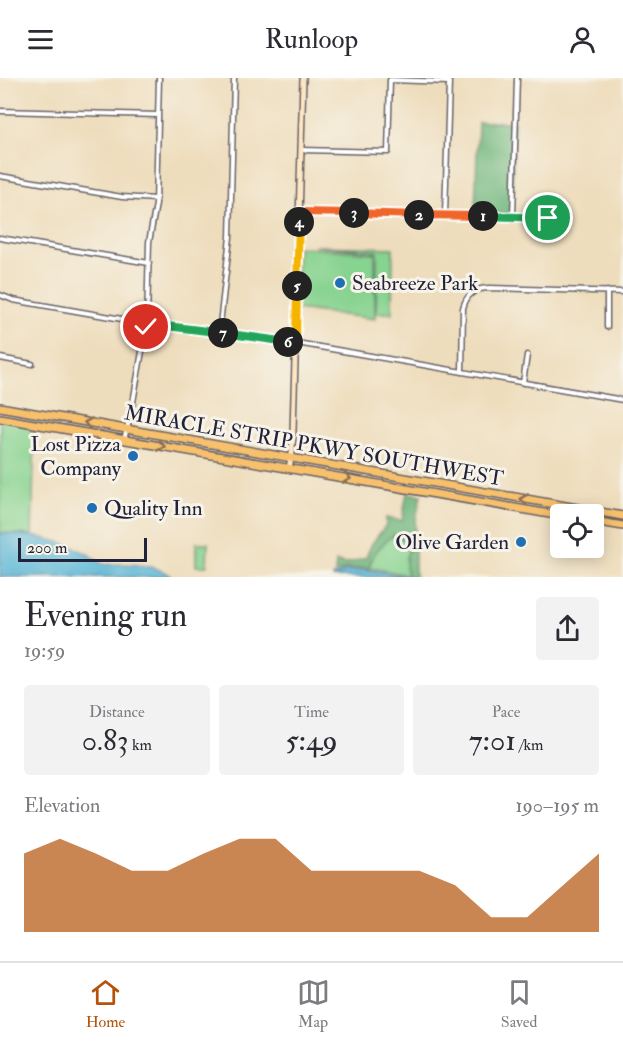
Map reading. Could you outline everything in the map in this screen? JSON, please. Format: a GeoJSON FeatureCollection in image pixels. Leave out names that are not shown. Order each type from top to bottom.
{"type":"FeatureCollection","features":[{"type":"Feature","properties":{"kind":"highway","name":"MIRACLE STRIP PKWY SOUTHWEST"},"geometry":{"type":"LineString","coordinates":[[0,407],[623,516]]}},
{"type":"Feature","properties":{"kind":"highway","name":"MIRACLE STRIP PKWY SOUTHWEST"},"geometry":{"type":"LineString","coordinates":[[0,418],[550,514]]}},
{"type":"Feature","properties":{"kind":"highway"},"geometry":{"type":"LineString","coordinates":[[604,523],[623,526]]}},
{"type":"Feature","properties":{"kind":"street"},"geometry":{"type":"LineString","coordinates":[[124,440],[147,323],[150,234],[156,210],[159,78]]}},
{"type":"Feature","properties":{"kind":"street"},"geometry":{"type":"LineString","coordinates":[[219,333],[230,237],[234,78]]}},
{"type":"Feature","properties":{"kind":"street"},"geometry":{"type":"LineString","coordinates":[[289,468],[294,431],[303,78]]}},
{"type":"Feature","properties":{"kind":"street"},"geometry":{"type":"LineString","coordinates":[[513,217],[517,78]]}},
{"type":"Feature","properties":{"kind":"street"},"geometry":{"type":"LineString","coordinates":[[301,150],[388,152],[390,80],[449,82],[445,215]]}},
{"type":"Feature","properties":{"kind":"street"},"geometry":{"type":"LineString","coordinates":[[0,111],[158,115]]}},
{"type":"Feature","properties":{"kind":"street"},"geometry":{"type":"LineString","coordinates":[[0,176],[122,197],[156,199]]}},
{"type":"Feature","properties":{"kind":"street"},"geometry":{"type":"LineString","coordinates":[[299,212],[552,218]]}},
{"type":"Feature","properties":{"kind":"street"},"geometry":{"type":"LineString","coordinates":[[0,238],[148,263]]}},
{"type":"Feature","properties":{"kind":"street"},"geometry":{"type":"LineString","coordinates":[[462,372],[463,308],[466,298],[472,292],[482,288],[623,292]]}},
{"type":"Feature","properties":{"kind":"street"},"geometry":{"type":"LineString","coordinates":[[607,291],[607,327]]}},
{"type":"Feature","properties":{"kind":"street"},"geometry":{"type":"LineString","coordinates":[[0,295],[13,300],[147,323],[296,343],[623,400]]}},
{"type":"Feature","properties":{"kind":"street"},"geometry":{"type":"LineString","coordinates":[[523,383],[528,355]]}},
{"type":"Feature","properties":{"kind":"street"},"geometry":{"type":"LineString","coordinates":[[0,358],[32,364]]}},
{"type":"Feature","properties":{"kind":"green space"},"geometry":{"type":"Polygon","coordinates":[[[478,122],[514,122],[511,214],[475,213],[478,122]]]}},
{"type":"Feature","properties":{"kind":"green space"},"geometry":{"type":"Polygon","coordinates":[[[315,246],[393,248],[392,313],[376,313],[376,251],[315,246]]]}},
{"type":"Feature","properties":{"kind":"green space","name":"Seabreeze Park"},"geometry":{"type":"Polygon","coordinates":[[[298,247],[375,253],[375,319],[296,309],[298,247]]]}},
{"type":"Feature","properties":{"kind":"green space"},"geometry":{"type":"Polygon","coordinates":[[[0,418],[35,424],[32,535],[0,533],[0,418]]]}},
{"type":"Feature","properties":{"kind":"green space"},"geometry":{"type":"Polygon","coordinates":[[[407,493],[421,495],[415,523],[415,577],[407,575],[406,570],[406,557],[412,541],[410,533],[396,542],[394,535],[385,542],[378,549],[369,568],[347,569],[335,573],[336,562],[346,564],[366,558],[371,545],[386,525],[386,518],[402,521],[407,493]]]}},
{"type":"Feature","properties":{"kind":"green space"},"geometry":{"type":"Polygon","coordinates":[[[410,533],[413,544],[406,558],[407,575],[369,568],[378,549],[385,542],[394,535],[402,539],[410,533]]]}},
{"type":"Feature","properties":{"kind":"green space"},"geometry":{"type":"Polygon","coordinates":[[[196,543],[208,543],[207,566],[196,566],[196,543]]]}},
{"type":"Feature","properties":{"kind":"water"},"geometry":{"type":"Polygon","coordinates":[[[0,533],[33,536],[54,541],[86,553],[103,564],[147,566],[172,577],[0,577],[0,533]]]}},
{"type":"Feature","properties":{"kind":"water"},"geometry":{"type":"Polygon","coordinates":[[[368,570],[407,577],[333,577],[347,571],[368,570]]]}},
{"type":"Feature","properties":{"kind":"place","name":"Seabreeze Park"},"geometry":{"type":"Point","coordinates":[340,283]}},
{"type":"Feature","properties":{"kind":"place","name":"Lost Pizza Company"},"geometry":{"type":"Point","coordinates":[133,456]}},
{"type":"Feature","properties":{"kind":"place","name":"Quality Inn"},"geometry":{"type":"Point","coordinates":[92,508]}},
{"type":"Feature","properties":{"kind":"place","name":"Olive Garden"},"geometry":{"type":"Point","coordinates":[521,542]}},
{"type":"Feature","properties":{"kind":"route"},"geometry":{"type":"LineString","coordinates":[[146,327],[147,323],[296,343],[299,212],[548,218]]}}]}
